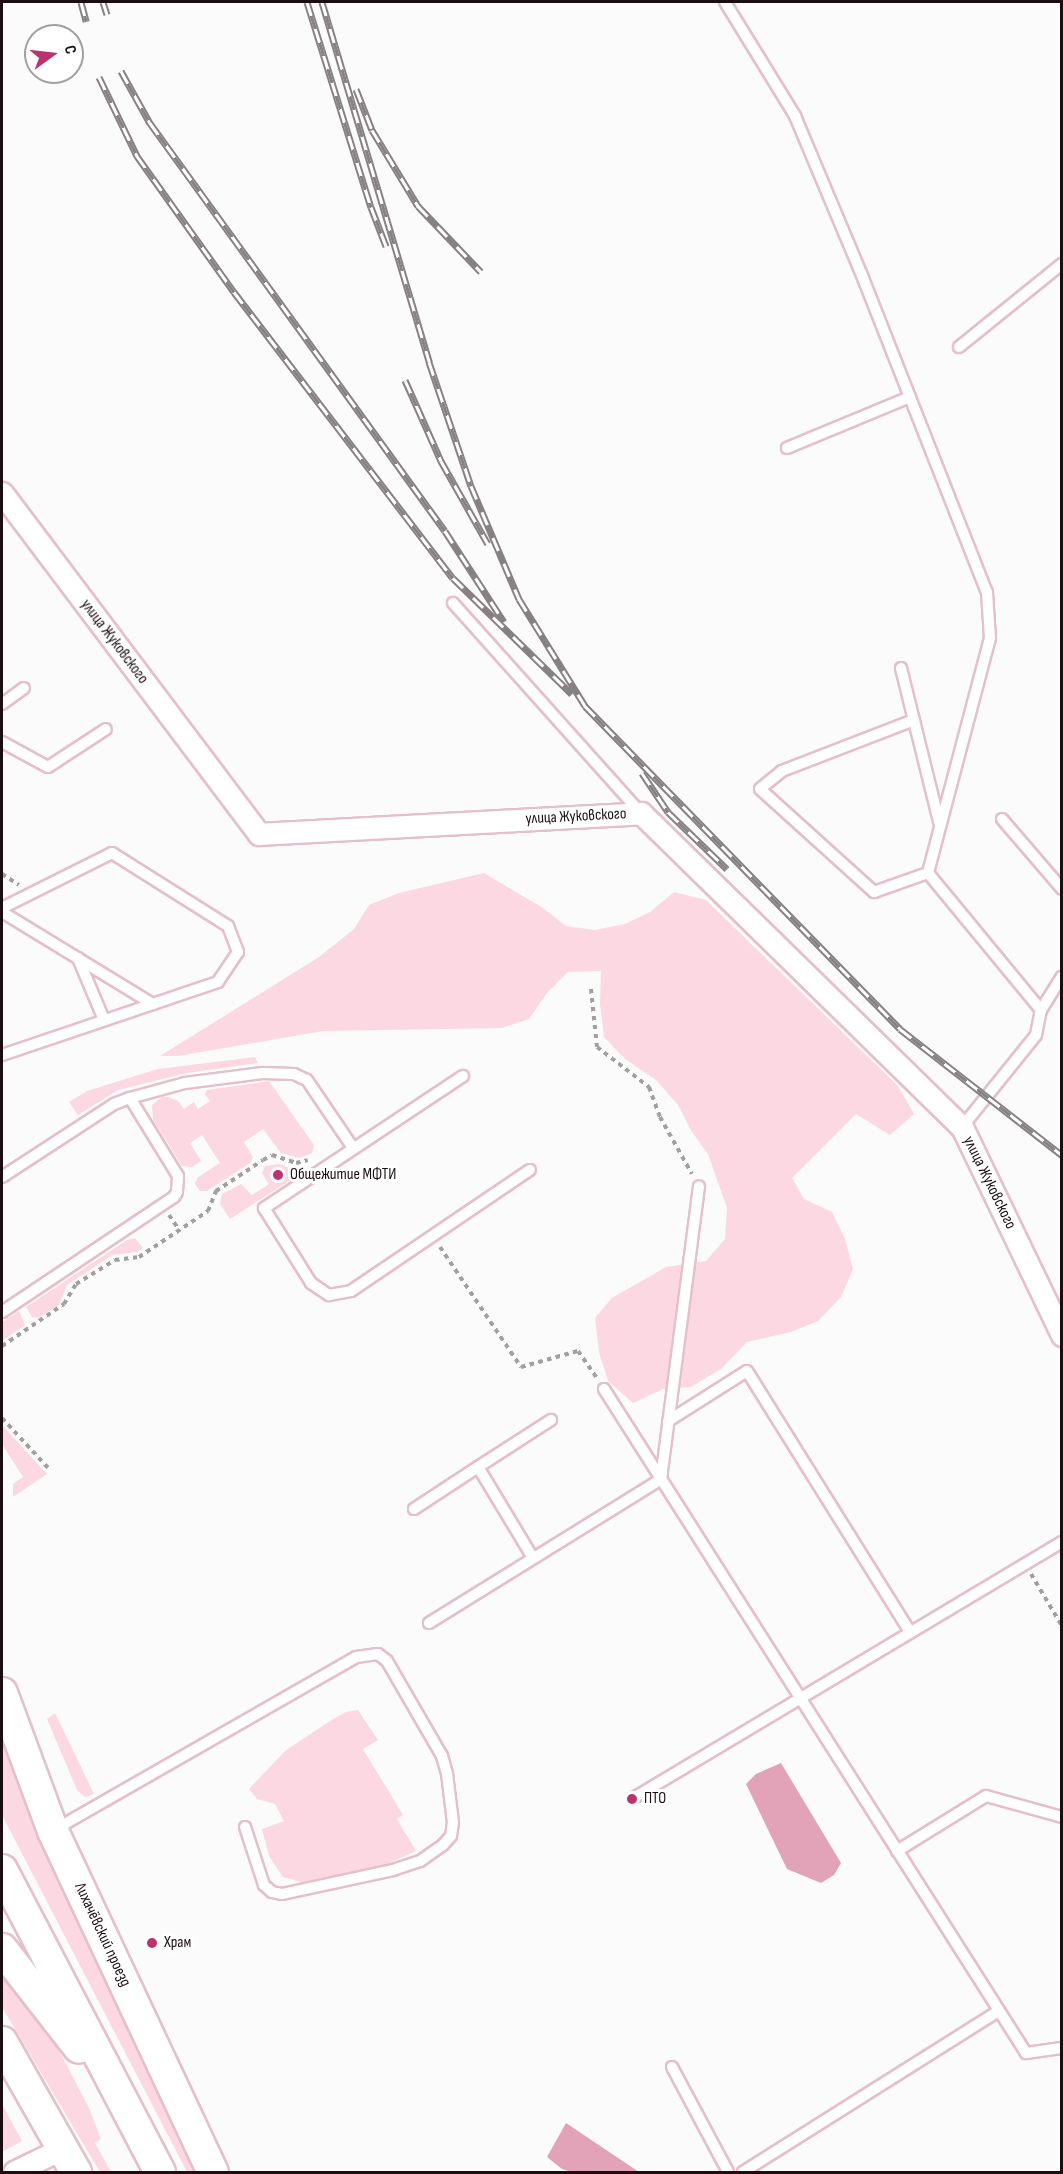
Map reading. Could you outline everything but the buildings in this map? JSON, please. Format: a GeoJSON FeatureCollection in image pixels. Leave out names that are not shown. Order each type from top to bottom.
{"type":"FeatureCollection","features":[{"type":"Feature","properties":{"kind":"main road","name":"Лихачёвский проезд"},"geometry":{"type":"LineString","coordinates":[[2,1693],[53,1830],[213,2172]]}},
{"type":"Feature","properties":{"kind":"main road"},"geometry":{"type":"LineString","coordinates":[[2,1870],[160,2172]]}},
{"type":"Feature","properties":{"kind":"main road"},"geometry":{"type":"LineString","coordinates":[[2,1948],[127,2111]]}},
{"type":"Feature","properties":{"kind":"main road"},"geometry":{"type":"LineString","coordinates":[[2,2042],[69,2161]]}},
{"type":"Feature","properties":{"kind":"street","name":"улица Жуковского"},"geometry":{"type":"LineString","coordinates":[[2,493],[259,834],[641,813],[962,1127],[1062,1335]]}},
{"type":"Feature","properties":{"kind":"street"},"geometry":{"type":"LineString","coordinates":[[14,2172],[69,2161]]}},
{"type":"Feature","properties":{"kind":"lane"},"geometry":{"type":"LineString","coordinates":[[725,2],[795,116],[987,592],[990,638],[928,873]]}},
{"type":"Feature","properties":{"kind":"lane"},"geometry":{"type":"LineString","coordinates":[[959,347],[1062,264]]}},
{"type":"Feature","properties":{"kind":"lane"},"geometry":{"type":"LineString","coordinates":[[787,448],[910,397]]}},
{"type":"Feature","properties":{"kind":"lane"},"geometry":{"type":"LineString","coordinates":[[453,603],[641,813]]}},
{"type":"Feature","properties":{"kind":"lane"},"geometry":{"type":"LineString","coordinates":[[902,668],[940,825]]}},
{"type":"Feature","properties":{"kind":"lane"},"geometry":{"type":"LineString","coordinates":[[2,704],[24,688]]}},
{"type":"Feature","properties":{"kind":"lane"},"geometry":{"type":"LineString","coordinates":[[914,720],[782,771],[760,789],[874,892],[928,873]]}},
{"type":"Feature","properties":{"kind":"lane"},"geometry":{"type":"LineString","coordinates":[[2,742],[48,767],[106,729]]}},
{"type":"Feature","properties":{"kind":"lane"},"geometry":{"type":"LineString","coordinates":[[1002,819],[1062,889]]}},
{"type":"Feature","properties":{"kind":"lane"},"geometry":{"type":"LineString","coordinates":[[2,910],[112,853],[228,926],[237,952],[218,982],[2,1055]]}},
{"type":"Feature","properties":{"kind":"lane"},"geometry":{"type":"LineString","coordinates":[[928,873],[1041,1010]]}},
{"type":"Feature","properties":{"kind":"lane"},"geometry":{"type":"LineString","coordinates":[[2,910],[153,1004]]}},
{"type":"Feature","properties":{"kind":"lane"},"geometry":{"type":"LineString","coordinates":[[78,958],[104,1020]]}},
{"type":"Feature","properties":{"kind":"lane"},"geometry":{"type":"LineString","coordinates":[[962,1127],[1035,1035],[1041,1010],[1062,977]]}},
{"type":"Feature","properties":{"kind":"lane"},"geometry":{"type":"LineString","coordinates":[[2,1177],[114,1104],[185,1083],[262,1073],[294,1074],[307,1080],[353,1148]]}},
{"type":"Feature","properties":{"kind":"lane"},"geometry":{"type":"LineString","coordinates":[[463,1076],[264,1208],[311,1283],[329,1295],[351,1291],[530,1170]]}},
{"type":"Feature","properties":{"kind":"lane"},"geometry":{"type":"LineString","coordinates":[[2,1312],[174,1197],[177,1192],[177,1176],[130,1098]]}},
{"type":"Feature","properties":{"kind":"lane"},"geometry":{"type":"LineString","coordinates":[[661,1479],[699,1186]]}},
{"type":"Feature","properties":{"kind":"lane"},"geometry":{"type":"LineString","coordinates":[[668,1421],[747,1371],[910,1632]]}},
{"type":"Feature","properties":{"kind":"lane"},"geometry":{"type":"LineString","coordinates":[[604,1389],[1026,2053],[1062,2048]]}},
{"type":"Feature","properties":{"kind":"lane"},"geometry":{"type":"LineString","coordinates":[[414,1509],[551,1420]]}},
{"type":"Feature","properties":{"kind":"lane"},"geometry":{"type":"LineString","coordinates":[[478,1467],[533,1558]]}},
{"type":"Feature","properties":{"kind":"lane"},"geometry":{"type":"LineString","coordinates":[[429,1623],[661,1479]]}},
{"type":"Feature","properties":{"kind":"lane"},"geometry":{"type":"LineString","coordinates":[[632,1799],[1062,1542]]}},
{"type":"Feature","properties":{"kind":"lane"},"geometry":{"type":"LineString","coordinates":[[53,1830],[356,1657],[378,1654],[387,1661],[442,1756],[447,1774],[453,1822],[451,1836],[444,1845],[420,1861],[393,1870],[282,1894],[272,1892],[264,1885],[245,1827]]}},
{"type":"Feature","properties":{"kind":"lane"},"geometry":{"type":"LineString","coordinates":[[897,1851],[986,1797],[1062,1817]]}},
{"type":"Feature","properties":{"kind":"lane"},"geometry":{"type":"LineString","coordinates":[[743,2172],[999,2011]]}},
{"type":"Feature","properties":{"kind":"lane"},"geometry":{"type":"LineString","coordinates":[[672,2067],[728,2172]]}},
{"type":"Feature","properties":{"kind":"path"},"geometry":{"type":"LineString","coordinates":[[591,989],[597,1047],[649,1087],[660,1117],[699,1186]]}},
{"type":"Feature","properties":{"kind":"path"},"geometry":{"type":"LineString","coordinates":[[2,1346],[64,1304],[76,1284],[115,1260],[139,1257],[208,1211],[216,1191],[272,1155],[296,1162],[311,1158]]}},
{"type":"Feature","properties":{"kind":"path"},"geometry":{"type":"LineString","coordinates":[[167,1212],[179,1230]]}},
{"type":"Feature","properties":{"kind":"path"},"geometry":{"type":"LineString","coordinates":[[433,1236],[522,1367],[578,1352],[604,1389]]}},
{"type":"Feature","properties":{"kind":"path"},"geometry":{"type":"LineString","coordinates":[[27,1317],[33,1325]]}},
{"type":"Feature","properties":{"kind":"path"},"geometry":{"type":"LineString","coordinates":[[2,1421],[50,1469]]}},
{"type":"Feature","properties":{"kind":"path"},"geometry":{"type":"LineString","coordinates":[[1025,1563],[1062,1626]]}},
{"type":"Feature","properties":{"kind":"shaded area"},"geometry":{"type":"Polygon","coordinates":[[[484,873],[543,908],[566,926],[595,930],[625,924],[650,912],[674,892],[706,900],[898,1086],[914,1114],[890,1135],[856,1114],[792,1178],[804,1199],[832,1212],[845,1239],[853,1269],[841,1297],[818,1321],[791,1332],[747,1342],[721,1369],[691,1387],[663,1389],[633,1403],[608,1381],[599,1352],[595,1318],[612,1298],[666,1267],[706,1261],[725,1239],[727,1208],[708,1154],[692,1132],[678,1105],[656,1080],[625,1059],[604,1037],[600,1004],[601,971],[568,972],[547,993],[529,1019],[502,1028],[323,1031],[178,1056],[160,1056],[319,957],[354,929],[369,905],[399,893],[484,873]]]}},
{"type":"Feature","properties":{"kind":"shaded area"},"geometry":{"type":"Polygon","coordinates":[[[255,1057],[258,1063],[187,1073],[118,1090],[78,1115],[69,1102],[87,1091],[158,1069],[255,1057]]]}},
{"type":"Feature","properties":{"kind":"shaded area"},"geometry":{"type":"Polygon","coordinates":[[[269,1081],[314,1145],[312,1153],[299,1158],[281,1153],[263,1129],[244,1142],[253,1157],[250,1163],[207,1191],[200,1191],[195,1184],[197,1178],[220,1163],[202,1135],[190,1143],[201,1161],[192,1167],[182,1166],[153,1120],[152,1105],[162,1097],[168,1097],[178,1101],[184,1109],[194,1102],[198,1109],[210,1101],[205,1094],[207,1090],[269,1081]]]}},
{"type":"Feature","properties":{"kind":"shaded area"},"geometry":{"type":"Polygon","coordinates":[[[279,1164],[289,1168],[308,1169],[230,1219],[220,1204],[222,1194],[241,1184],[252,1195],[269,1184],[262,1173],[265,1166],[279,1164]]]}},
{"type":"Feature","properties":{"kind":"shaded area"},"geometry":{"type":"Polygon","coordinates":[[[135,1238],[143,1248],[137,1252],[112,1255],[67,1285],[59,1305],[38,1318],[32,1317],[26,1307],[127,1240],[135,1238]]]}},
{"type":"Feature","properties":{"kind":"shaded area"},"geometry":{"type":"Polygon","coordinates":[[[19,1311],[25,1325],[2,1341],[2,1322],[19,1311]]]}},
{"type":"Feature","properties":{"kind":"shaded area"},"geometry":{"type":"Polygon","coordinates":[[[3,1426],[47,1474],[13,1497],[13,1484],[23,1477],[2,1444],[3,1426]]]}},
{"type":"Feature","properties":{"kind":"shaded area"},"geometry":{"type":"Polygon","coordinates":[[[358,1710],[378,1740],[363,1749],[403,1815],[397,1819],[416,1851],[380,1867],[305,1883],[283,1877],[269,1856],[262,1829],[284,1821],[275,1804],[257,1799],[249,1789],[285,1751],[333,1719],[346,1712],[358,1710]]]}},
{"type":"Feature","properties":{"kind":"shaded area"},"geometry":{"type":"Polygon","coordinates":[[[55,1713],[94,1794],[85,1797],[77,1790],[47,1719],[55,1713]]]}},
{"type":"Feature","properties":{"kind":"shaded area"},"geometry":{"type":"Polygon","coordinates":[[[2,1730],[168,2115],[196,2172],[187,2172],[2,1815],[2,1730]]]}},
{"type":"Feature","properties":{"kind":"shaded area"},"geometry":{"type":"Polygon","coordinates":[[[781,1763],[841,1863],[834,1875],[821,1883],[787,1869],[746,1784],[756,1774],[781,1763]]]}},
{"type":"Feature","properties":{"kind":"shaded area"},"geometry":{"type":"Polygon","coordinates":[[[2,1966],[39,2015],[60,2052],[89,2108],[101,2139],[95,2143],[111,2172],[100,2172],[2,2007],[2,1966]]]}},
{"type":"Feature","properties":{"kind":"shaded area"},"geometry":{"type":"Polygon","coordinates":[[[2,2104],[22,2141],[2,2152],[2,2104]]]}},
{"type":"Feature","properties":{"kind":"shaded area"},"geometry":{"type":"Polygon","coordinates":[[[566,2123],[639,2172],[572,2172],[562,2169],[547,2157],[566,2123]]]}},
{"type":"Feature","properties":{"kind":"railway"},"geometry":{"type":"LineString","coordinates":[[81,2],[86,21]]}},
{"type":"Feature","properties":{"kind":"railway"},"geometry":{"type":"LineString","coordinates":[[103,2],[107,14]]}},
{"type":"Feature","properties":{"kind":"railway"},"geometry":{"type":"LineString","coordinates":[[307,2],[371,207],[386,246]]}},
{"type":"Feature","properties":{"kind":"railway"},"geometry":{"type":"LineString","coordinates":[[322,2],[429,362],[471,486],[519,599],[585,706],[900,1029],[1062,1155]]}},
{"type":"Feature","properties":{"kind":"railway"},"geometry":{"type":"LineString","coordinates":[[121,71],[150,123],[445,531],[504,622]]}},
{"type":"Feature","properties":{"kind":"railway"},"geometry":{"type":"LineString","coordinates":[[99,77],[137,156],[234,292],[453,578],[572,694]]}},
{"type":"Feature","properties":{"kind":"railway"},"geometry":{"type":"LineString","coordinates":[[356,89],[372,130],[418,206],[481,272]]}},
{"type":"Feature","properties":{"kind":"railway"},"geometry":{"type":"LineString","coordinates":[[405,380],[441,461],[488,544]]}},
{"type":"Feature","properties":{"kind":"railway"},"geometry":{"type":"LineString","coordinates":[[642,773],[668,812],[727,869]]}},
{"type":"Feature","properties":{"kind":"place","name":"Общежитие МФТИ"},"geometry":{"type":"Point","coordinates":[278,1175]}},
{"type":"Feature","properties":{"kind":"place","name":"ПТО"},"geometry":{"type":"Point","coordinates":[632,1799]}},
{"type":"Feature","properties":{"kind":"place","name":"Храм"},"geometry":{"type":"Point","coordinates":[152,1943]}}]}
